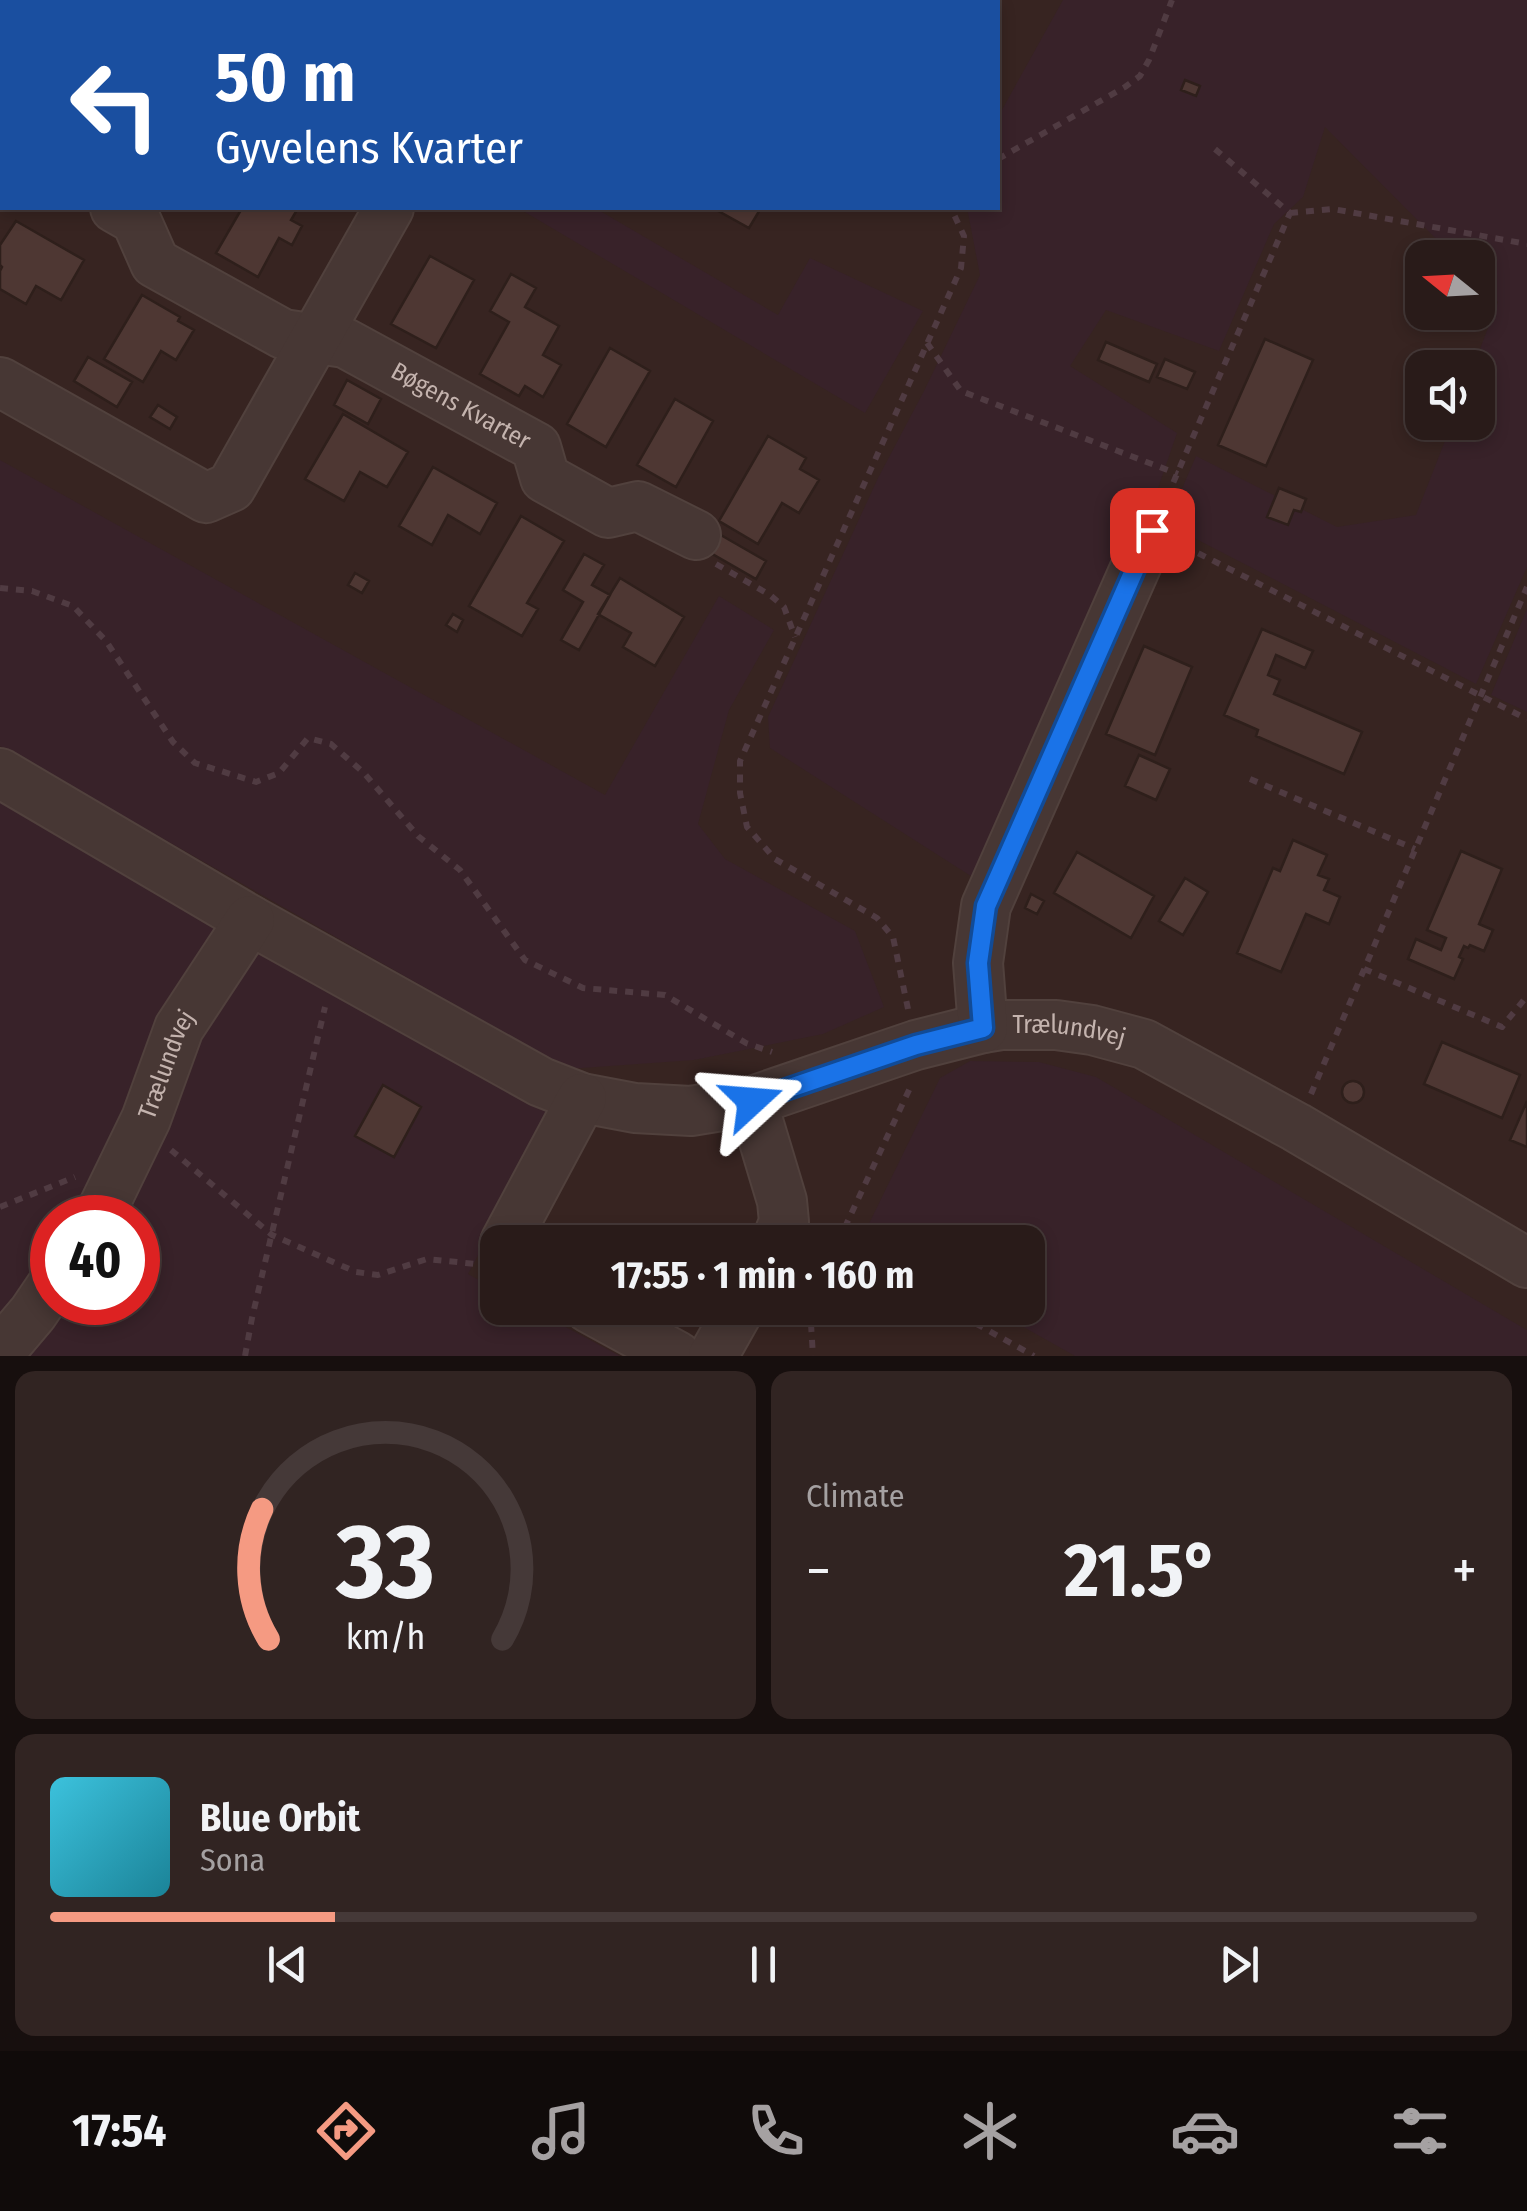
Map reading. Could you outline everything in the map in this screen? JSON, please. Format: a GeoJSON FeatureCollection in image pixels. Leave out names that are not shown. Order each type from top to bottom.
{"type":"FeatureCollection","features":[{"type":"Feature","properties":{"kind":"street","name":"Bøgens Kvarter"},"geometry":{"type":"LineString","coordinates":[[118,210],[136,220],[154,263],[284,334],[344,343],[536,448],[545,478],[608,513],[638,506],[696,535]]}},
{"type":"Feature","properties":{"kind":"street"},"geometry":{"type":"LineString","coordinates":[[0,382],[206,498],[231,487],[388,210]]}},
{"type":"Feature","properties":{"kind":"street"},"geometry":{"type":"LineString","coordinates":[[983,1028],[978,963],[986,906],[1152,530]]}},
{"type":"Feature","properties":{"kind":"street","name":"Trælundvej"},"geometry":{"type":"LineString","coordinates":[[0,772],[250,920],[541,1082],[582,1098],[635,1108],[691,1112],[752,1101],[916,1045],[983,1028],[1056,1025],[1092,1030],[1144,1044],[1296,1127],[1527,1263]]}},
{"type":"Feature","properties":{"kind":"street","name":"Trælundvej"},"geometry":{"type":"LineString","coordinates":[[109,1195],[140,1130],[179,1028],[250,920]]}},
{"type":"Feature","properties":{"kind":"street"},"geometry":{"type":"LineString","coordinates":[[510,1225],[582,1098]]}},
{"type":"Feature","properties":{"kind":"street"},"geometry":{"type":"LineString","coordinates":[[752,1101],[782,1201],[783,1225]]}},
{"type":"Feature","properties":{"kind":"street"},"geometry":{"type":"LineString","coordinates":[[0,1352],[30,1317]]}},
{"type":"Feature","properties":{"kind":"street"},"geometry":{"type":"LineString","coordinates":[[620,1325],[677,1356]]}},
{"type":"Feature","properties":{"kind":"street"},"geometry":{"type":"LineString","coordinates":[[712,1356],[730,1325]]}},
{"type":"Feature","properties":{"kind":"path"},"geometry":{"type":"LineString","coordinates":[[1000,158],[1140,76],[1172,0]]}},
{"type":"Feature","properties":{"kind":"path"},"geometry":{"type":"LineString","coordinates":[[1210,144],[1290,213],[1334,210],[1527,244]]}},
{"type":"Feature","properties":{"kind":"path"},"geometry":{"type":"LineString","coordinates":[[846,1225],[919,1070],[893,937],[876,918],[775,859],[746,827],[740,762],[960,268],[964,236],[953,210]]}},
{"type":"Feature","properties":{"kind":"path"},"geometry":{"type":"LineString","coordinates":[[1290,213],[1152,530],[1527,719]]}},
{"type":"Feature","properties":{"kind":"path"},"geometry":{"type":"LineString","coordinates":[[927,343],[962,391],[1178,474]]}},
{"type":"Feature","properties":{"kind":"path"},"geometry":{"type":"LineString","coordinates":[[696,535],[702,555],[784,607],[795,638]]}},
{"type":"Feature","properties":{"kind":"path"},"geometry":{"type":"LineString","coordinates":[[0,588],[32,591],[72,606],[106,641],[173,742],[196,763],[256,782],[279,774],[308,738],[330,744],[364,774],[418,836],[460,870],[525,960],[583,988],[665,995],[746,1043],[804,1064],[821,1077]]}},
{"type":"Feature","properties":{"kind":"path"},"geometry":{"type":"LineString","coordinates":[[1296,1127],[1527,588]]}},
{"type":"Feature","properties":{"kind":"path"},"geometry":{"type":"LineString","coordinates":[[1250,778],[1415,849]]}},
{"type":"Feature","properties":{"kind":"path"},"geometry":{"type":"LineString","coordinates":[[245,1356],[335,966]]}},
{"type":"Feature","properties":{"kind":"path"},"geometry":{"type":"LineString","coordinates":[[1364,970],[1502,1027],[1527,996]]}},
{"type":"Feature","properties":{"kind":"path"},"geometry":{"type":"LineString","coordinates":[[140,1130],[153,1134],[272,1235],[356,1272],[378,1275],[427,1259],[470,1265],[480,1260]]}},
{"type":"Feature","properties":{"kind":"path"},"geometry":{"type":"LineString","coordinates":[[811,1325],[813,1356]]}},
{"type":"Feature","properties":{"kind":"path"},"geometry":{"type":"LineString","coordinates":[[978,1325],[1034,1356]]}},
{"type":"Feature","properties":{"kind":"shaded area"},"geometry":{"type":"Polygon","coordinates":[[[1063,0],[1527,0],[1527,567],[1476,684],[1167,524],[1196,456],[1337,527],[1416,515],[1445,440],[1495,440],[1495,350],[1480,350],[1487,330],[1495,330],[1495,240],[1437,240],[1325,127],[1303,197],[1274,224],[1219,351],[1106,310],[1070,366],[1177,433],[1154,500],[1074,655],[974,878],[770,748],[768,717],[878,478],[980,275],[967,210],[1000,210],[1000,113],[1063,0]]]}},
{"type":"Feature","properties":{"kind":"shaded area"},"geometry":{"type":"Polygon","coordinates":[[[521,210],[598,210],[778,315],[810,258],[923,311],[865,413],[521,210]]]}},
{"type":"Feature","properties":{"kind":"shaded area"},"geometry":{"type":"Polygon","coordinates":[[[0,460],[605,795],[719,596],[774,630],[729,710],[698,824],[725,859],[855,931],[884,1007],[823,1034],[694,1060],[568,1069],[0,746],[0,460]]]}},
{"type":"Feature","properties":{"kind":"shaded area"},"geometry":{"type":"Polygon","coordinates":[[[1527,609],[1527,712],[1491,695],[1527,609]]]}},
{"type":"Feature","properties":{"kind":"shaded area"},"geometry":{"type":"Polygon","coordinates":[[[0,795],[228,930],[98,1195],[30,1195],[30,1295],[0,1334],[0,795]]]}},
{"type":"Feature","properties":{"kind":"shaded area"},"geometry":{"type":"Polygon","coordinates":[[[252,949],[553,1115],[494,1225],[480,1225],[480,1252],[468,1274],[480,1281],[480,1325],[562,1325],[620,1356],[9,1356],[35,1325],[160,1325],[160,1195],[121,1195],[186,1052],[252,949]]]}},
{"type":"Feature","properties":{"kind":"shaded area"},"geometry":{"type":"Polygon","coordinates":[[[970,1061],[1039,1062],[1096,1077],[1527,1330],[1527,1356],[1075,1356],[1020,1325],[1045,1325],[1045,1225],[868,1225],[940,1078],[970,1061]]]}},
{"type":"Feature","properties":{"kind":"building"},"geometry":{"type":"Polygon","coordinates":[[[1185,80],[1200,86],[1196,96],[1181,90],[1185,80]]]}},
{"type":"Feature","properties":{"kind":"building"},"geometry":{"type":"Polygon","coordinates":[[[241,210],[297,210],[291,220],[302,226],[292,245],[279,238],[258,277],[216,253],[241,210]]]}},
{"type":"Feature","properties":{"kind":"building"},"geometry":{"type":"Polygon","coordinates":[[[717,210],[760,210],[749,228],[717,210]]]}},
{"type":"Feature","properties":{"kind":"building"},"geometry":{"type":"Polygon","coordinates":[[[16,221],[84,260],[61,300],[36,286],[26,304],[0,289],[0,245],[16,221]]]}},
{"type":"Feature","properties":{"kind":"building"},"geometry":{"type":"Polygon","coordinates":[[[430,256],[474,280],[436,348],[391,324],[430,256]]]}},
{"type":"Feature","properties":{"kind":"building"},"geometry":{"type":"Polygon","coordinates":[[[511,274],[536,288],[525,307],[559,326],[543,355],[561,365],[543,397],[525,386],[519,396],[480,374],[509,322],[490,311],[511,274]]]}},
{"type":"Feature","properties":{"kind":"building"},"geometry":{"type":"Polygon","coordinates":[[[142,295],[194,330],[176,360],[161,351],[143,382],[104,359],[142,295]]]}},
{"type":"Feature","properties":{"kind":"building"},"geometry":{"type":"Polygon","coordinates":[[[1265,339],[1313,360],[1266,466],[1218,445],[1265,339]]]}},
{"type":"Feature","properties":{"kind":"building"},"geometry":{"type":"Polygon","coordinates":[[[1106,342],[1157,364],[1149,382],[1098,360],[1106,342]]]}},
{"type":"Feature","properties":{"kind":"building"},"geometry":{"type":"Polygon","coordinates":[[[610,348],[650,371],[606,447],[567,424],[610,348]]]}},
{"type":"Feature","properties":{"kind":"building"},"geometry":{"type":"Polygon","coordinates":[[[88,357],[132,382],[117,407],[74,381],[88,357]]]}},
{"type":"Feature","properties":{"kind":"building"},"geometry":{"type":"Polygon","coordinates":[[[1165,359],[1195,372],[1187,389],[1157,377],[1165,359]]]}},
{"type":"Feature","properties":{"kind":"building"},"geometry":{"type":"Polygon","coordinates":[[[347,380],[381,399],[368,424],[334,405],[347,380]]]}},
{"type":"Feature","properties":{"kind":"building"},"geometry":{"type":"Polygon","coordinates":[[[675,399],[713,421],[676,487],[637,465],[675,399]]]}},
{"type":"Feature","properties":{"kind":"building"},"geometry":{"type":"Polygon","coordinates":[[[158,405],[177,417],[170,429],[150,417],[158,405]]]}},
{"type":"Feature","properties":{"kind":"building"},"geometry":{"type":"Polygon","coordinates":[[[343,414],[408,452],[387,487],[360,472],[344,501],[305,479],[343,414]]]}},
{"type":"Feature","properties":{"kind":"building"},"geometry":{"type":"Polygon","coordinates":[[[768,436],[806,458],[800,469],[819,480],[799,513],[782,503],[758,544],[719,521],[768,436]]]}},
{"type":"Feature","properties":{"kind":"building"},"geometry":{"type":"Polygon","coordinates":[[[433,467],[497,503],[480,534],[448,515],[432,545],[399,526],[433,467]]]}},
{"type":"Feature","properties":{"kind":"building"},"geometry":{"type":"Polygon","coordinates":[[[1279,488],[1306,499],[1301,512],[1294,510],[1288,525],[1267,517],[1279,488]]]}},
{"type":"Feature","properties":{"kind":"building"},"geometry":{"type":"Polygon","coordinates":[[[521,516],[564,541],[527,603],[538,609],[522,636],[469,606],[521,516]]]}},
{"type":"Feature","properties":{"kind":"building"},"geometry":{"type":"Polygon","coordinates":[[[719,534],[766,561],[756,579],[709,552],[719,534]]]}},
{"type":"Feature","properties":{"kind":"building"},"geometry":{"type":"Polygon","coordinates":[[[584,554],[604,565],[592,585],[610,595],[579,650],[561,640],[583,602],[563,590],[584,554]]]}},
{"type":"Feature","properties":{"kind":"building"},"geometry":{"type":"Polygon","coordinates":[[[355,573],[369,581],[362,593],[348,585],[355,573]]]}},
{"type":"Feature","properties":{"kind":"building"},"geometry":{"type":"Polygon","coordinates":[[[620,578],[684,617],[655,666],[623,647],[631,633],[598,614],[620,578]]]}},
{"type":"Feature","properties":{"kind":"building"},"geometry":{"type":"Polygon","coordinates":[[[453,614],[463,620],[457,632],[446,625],[453,614]]]}},
{"type":"Feature","properties":{"kind":"building"},"geometry":{"type":"Polygon","coordinates":[[[1262,629],[1313,651],[1305,668],[1276,655],[1268,675],[1280,680],[1274,694],[1362,732],[1344,774],[1256,736],[1258,730],[1224,715],[1262,629]]]}},
{"type":"Feature","properties":{"kind":"building"},"geometry":{"type":"Polygon","coordinates":[[[1144,646],[1192,667],[1155,755],[1106,734],[1144,646]]]}},
{"type":"Feature","properties":{"kind":"building"},"geometry":{"type":"Polygon","coordinates":[[[1139,755],[1170,769],[1156,800],[1125,786],[1139,755]]]}},
{"type":"Feature","properties":{"kind":"building"},"geometry":{"type":"Polygon","coordinates":[[[1293,840],[1327,855],[1318,875],[1329,879],[1324,890],[1340,897],[1329,924],[1306,914],[1281,972],[1237,953],[1273,868],[1280,871],[1293,840]]]}},
{"type":"Feature","properties":{"kind":"building"},"geometry":{"type":"Polygon","coordinates":[[[1461,851],[1502,869],[1479,924],[1493,930],[1484,951],[1464,946],[1454,979],[1408,959],[1416,939],[1441,950],[1446,938],[1427,930],[1461,851]]]}},
{"type":"Feature","properties":{"kind":"building"},"geometry":{"type":"Polygon","coordinates":[[[1077,852],[1154,896],[1131,938],[1054,893],[1077,852]]]}},
{"type":"Feature","properties":{"kind":"building"},"geometry":{"type":"Polygon","coordinates":[[[1185,878],[1208,892],[1183,935],[1159,921],[1185,878]]]}},
{"type":"Feature","properties":{"kind":"building"},"geometry":{"type":"Polygon","coordinates":[[[1031,894],[1044,901],[1037,914],[1025,908],[1031,894]]]}},
{"type":"Feature","properties":{"kind":"building"},"geometry":{"type":"Polygon","coordinates":[[[1442,1042],[1520,1075],[1502,1118],[1424,1084],[1442,1042]]]}},
{"type":"Feature","properties":{"kind":"building"},"geometry":{"type":"Polygon","coordinates":[[[1353,1081],[1361,1084],[1361,1100],[1353,1103],[1345,1100],[1342,1092],[1345,1084],[1353,1081]]]}},
{"type":"Feature","properties":{"kind":"building"},"geometry":{"type":"Polygon","coordinates":[[[383,1085],[421,1107],[394,1157],[355,1136],[383,1085]]]}},
{"type":"Feature","properties":{"kind":"building"},"geometry":{"type":"Polygon","coordinates":[[[1527,1101],[1527,1147],[1510,1140],[1527,1101]]]}},
{"type":"Feature","properties":{"kind":"route"},"geometry":{"type":"LineString","coordinates":[[752,1101],[916,1045],[983,1028],[978,963],[986,906],[1152,530]]}}]}
